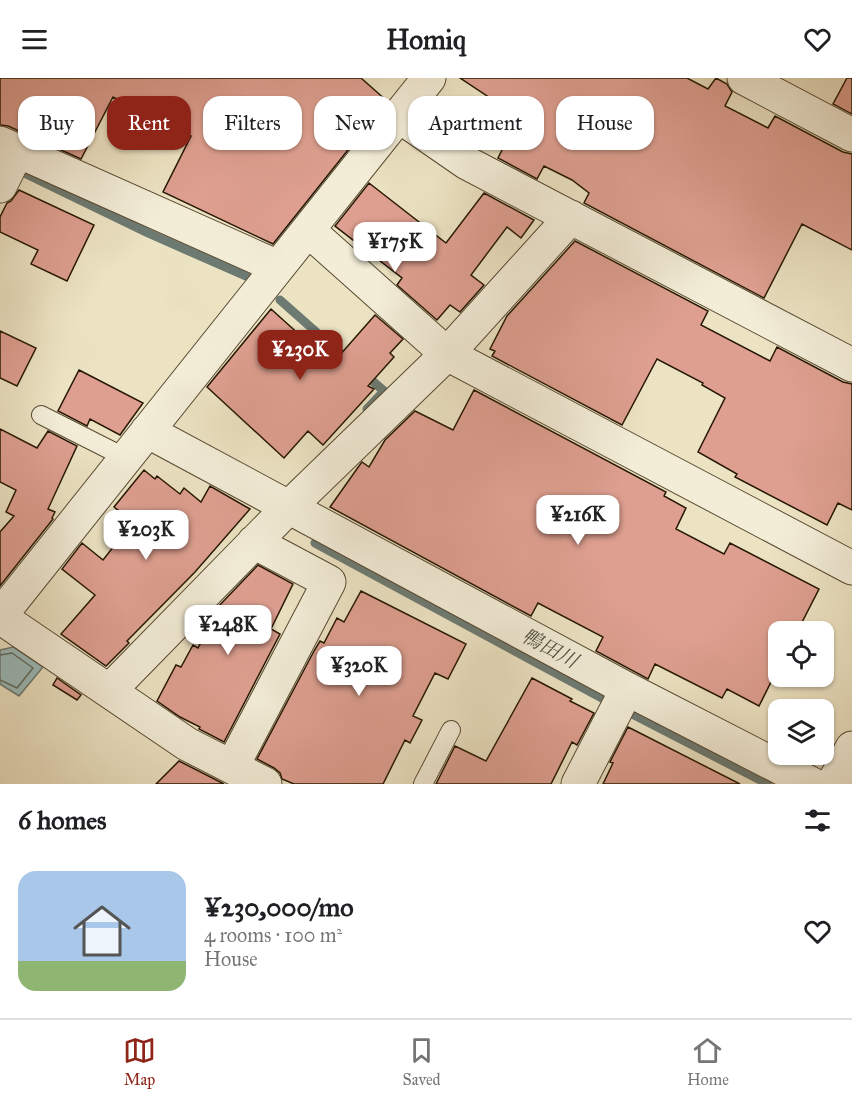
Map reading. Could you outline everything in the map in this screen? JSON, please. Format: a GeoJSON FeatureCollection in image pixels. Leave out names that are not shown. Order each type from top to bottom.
{"type":"FeatureCollection","features":[{"type":"Feature","properties":{"kind":"street"},"geometry":{"type":"LineString","coordinates":[[265,784],[187,744],[0,616],[429,78]]}},
{"type":"Feature","properties":{"kind":"street"},"geometry":{"type":"LineString","coordinates":[[744,78],[852,135]]}},
{"type":"Feature","properties":{"kind":"street"},"geometry":{"type":"LineString","coordinates":[[399,116],[467,163],[852,365]]}},
{"type":"Feature","properties":{"kind":"street"},"geometry":{"type":"LineString","coordinates":[[7,163],[278,267]]}},
{"type":"Feature","properties":{"kind":"street"},"geometry":{"type":"LineString","coordinates":[[110,690],[288,508],[447,354],[571,217]]}},
{"type":"Feature","properties":{"kind":"street"},"geometry":{"type":"LineString","coordinates":[[308,230],[447,354],[852,568]]}},
{"type":"Feature","properties":{"kind":"street"},"geometry":{"type":"LineString","coordinates":[[147,431],[288,508],[621,702],[812,784]]}},
{"type":"Feature","properties":{"kind":"street"},"geometry":{"type":"LineString","coordinates":[[232,767],[329,582],[254,542]]}},
{"type":"Feature","properties":{"kind":"street"},"geometry":{"type":"LineString","coordinates":[[578,784],[621,702]]}},
{"type":"Feature","properties":{"kind":"street"},"geometry":{"type":"LineString","coordinates":[[833,784],[852,748]]}},
{"type":"Feature","properties":{"kind":"lane"},"geometry":{"type":"LineString","coordinates":[[40,415],[126,458]]}},
{"type":"Feature","properties":{"kind":"lane"},"geometry":{"type":"LineString","coordinates":[[423,784],[451,730]]}},
{"type":"Feature","properties":{"kind":"water"},"geometry":{"type":"Polygon","coordinates":[[[13,647],[43,667],[19,696],[0,684],[0,650],[13,647]]]}},
{"type":"Feature","properties":{"kind":"building"},"geometry":{"type":"Polygon","coordinates":[[[0,78],[361,78],[381,96],[314,96],[314,150],[348,150],[273,244],[163,192],[184,150],[191,150],[191,96],[107,96],[107,109],[95,132],[95,96],[18,96],[18,131],[0,125],[0,78]]]}},
{"type":"Feature","properties":{"kind":"building"},"geometry":{"type":"Polygon","coordinates":[[[460,78],[687,78],[708,89],[716,78],[727,84],[732,92],[725,106],[768,128],[775,116],[843,152],[852,154],[852,250],[802,224],[764,298],[584,203],[589,193],[572,180],[544,166],[537,179],[498,158],[502,150],[544,150],[544,96],[487,96],[460,78]]]}},
{"type":"Feature","properties":{"kind":"building"},"geometry":{"type":"Polygon","coordinates":[[[847,78],[852,78],[852,114],[833,104],[847,78]]]}},
{"type":"Feature","properties":{"kind":"building"},"geometry":{"type":"Polygon","coordinates":[[[61,150],[86,150],[81,159],[61,150]]]}},
{"type":"Feature","properties":{"kind":"building"},"geometry":{"type":"Polygon","coordinates":[[[369,183],[446,243],[484,193],[534,220],[521,238],[507,227],[471,275],[484,285],[460,312],[450,305],[437,320],[397,285],[402,278],[335,226],[369,183]]]}},
{"type":"Feature","properties":{"kind":"building"},"geometry":{"type":"Polygon","coordinates":[[[19,190],[94,225],[67,281],[31,264],[38,250],[0,232],[0,217],[7,203],[19,190]]]}},
{"type":"Feature","properties":{"kind":"building"},"geometry":{"type":"Polygon","coordinates":[[[575,241],[708,311],[701,325],[770,361],[777,347],[843,382],[852,384],[852,510],[838,503],[827,525],[735,477],[737,474],[698,452],[725,398],[702,385],[703,383],[657,359],[622,425],[492,356],[495,351],[490,349],[507,316],[575,241]]]}},
{"type":"Feature","properties":{"kind":"building"},"geometry":{"type":"Polygon","coordinates":[[[271,309],[332,364],[375,315],[403,339],[390,353],[394,357],[368,386],[374,389],[323,445],[308,431],[284,458],[207,387],[271,309]]]}},
{"type":"Feature","properties":{"kind":"building"},"geometry":{"type":"Polygon","coordinates":[[[0,331],[36,348],[17,386],[0,378],[0,331]]]}},
{"type":"Feature","properties":{"kind":"building"},"geometry":{"type":"Polygon","coordinates":[[[79,370],[143,403],[120,435],[90,419],[87,426],[58,411],[79,370]]]}},
{"type":"Feature","properties":{"kind":"building"},"geometry":{"type":"Polygon","coordinates":[[[474,390],[666,492],[664,496],[686,508],[676,529],[724,554],[730,543],[819,589],[803,621],[768,621],[768,687],[759,706],[727,689],[722,698],[655,664],[648,679],[596,651],[603,637],[538,603],[531,616],[330,507],[362,462],[369,467],[385,440],[415,411],[453,430],[474,390]]]}},
{"type":"Feature","properties":{"kind":"building"},"geometry":{"type":"Polygon","coordinates":[[[0,429],[37,448],[48,431],[77,446],[48,509],[55,512],[53,519],[0,586],[0,532],[14,516],[6,512],[16,490],[0,482],[0,429]]]}},
{"type":"Feature","properties":{"kind":"building"},"geometry":{"type":"Polygon","coordinates":[[[144,470],[155,479],[157,476],[180,494],[184,488],[201,502],[210,486],[250,509],[195,572],[127,641],[129,643],[106,666],[61,634],[95,595],[62,569],[82,543],[103,560],[133,522],[114,507],[144,470]]]}},
{"type":"Feature","properties":{"kind":"building"},"geometry":{"type":"Polygon","coordinates":[[[258,565],[293,584],[271,629],[280,634],[224,742],[199,729],[200,727],[157,701],[176,665],[181,667],[193,645],[198,648],[218,610],[216,609],[258,565]]]}},
{"type":"Feature","properties":{"kind":"building"},"geometry":{"type":"Polygon","coordinates":[[[361,591],[466,644],[448,679],[435,673],[413,716],[422,720],[410,743],[405,740],[383,784],[294,784],[282,779],[280,773],[274,768],[257,759],[320,641],[324,643],[337,618],[344,622],[361,591]]]}},
{"type":"Feature","properties":{"kind":"building"},"geometry":{"type":"Polygon","coordinates":[[[57,678],[81,695],[77,700],[53,685],[57,678]]]}},
{"type":"Feature","properties":{"kind":"building"},"geometry":{"type":"Polygon","coordinates":[[[532,678],[594,713],[577,745],[572,742],[551,784],[436,784],[455,746],[486,761],[532,678]]]}},
{"type":"Feature","properties":{"kind":"building"},"geometry":{"type":"Polygon","coordinates":[[[628,727],[740,784],[603,784],[613,763],[610,762],[628,727]]]}},
{"type":"Feature","properties":{"kind":"building"},"geometry":{"type":"Polygon","coordinates":[[[179,761],[224,784],[156,784],[179,761]]]}},
{"type":"Feature","properties":{"kind":"waterway"},"geometry":{"type":"LineString","coordinates":[[16,169],[148,233],[248,277]]}},
{"type":"Feature","properties":{"kind":"waterway"},"geometry":{"type":"LineString","coordinates":[[280,300],[350,362]]}},
{"type":"Feature","properties":{"kind":"waterway"},"geometry":{"type":"LineString","coordinates":[[363,373],[384,391],[367,409]]}},
{"type":"Feature","properties":{"kind":"waterway","name":"鴨田川"},"geometry":{"type":"LineString","coordinates":[[315,543],[613,704],[768,784]]}}]}
